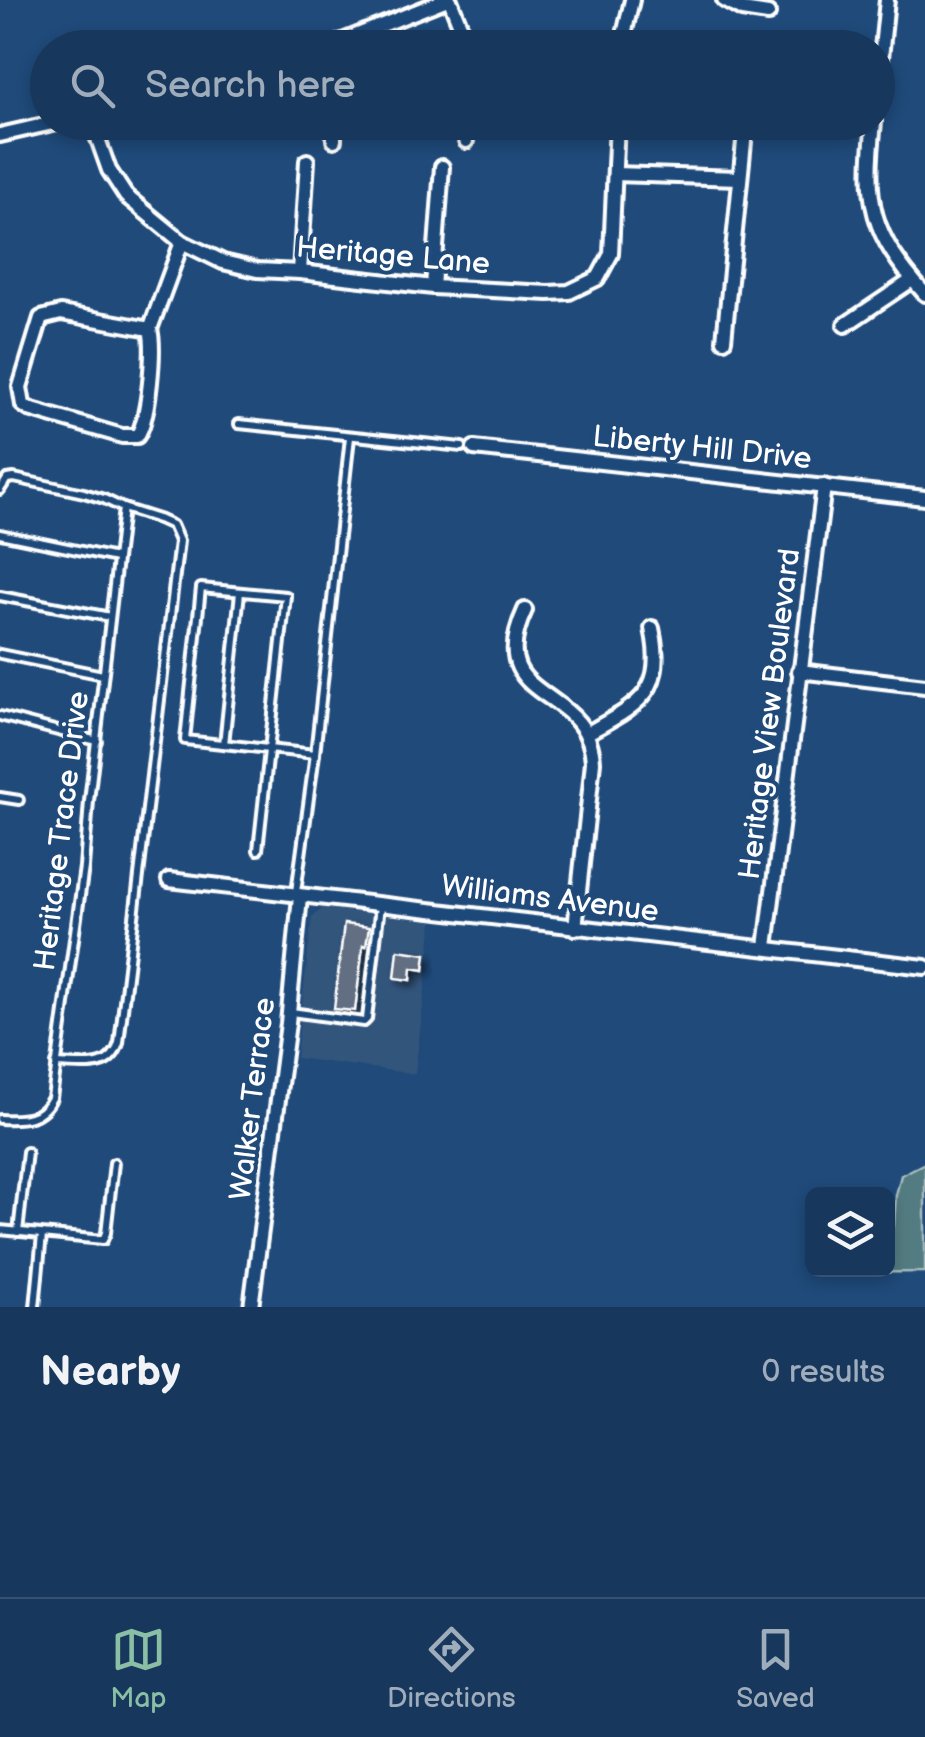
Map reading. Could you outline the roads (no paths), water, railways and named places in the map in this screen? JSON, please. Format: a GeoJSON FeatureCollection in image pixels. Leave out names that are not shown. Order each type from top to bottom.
{"type":"FeatureCollection","features":[{"type":"Feature","properties":{"kind":"street"},"geometry":{"type":"LineString","coordinates":[[371,30],[448,0],[461,30]]}},
{"type":"Feature","properties":{"kind":"street"},"geometry":{"type":"LineString","coordinates":[[624,30],[632,0]]}},
{"type":"Feature","properties":{"kind":"street"},"geometry":{"type":"LineString","coordinates":[[724,0],[742,10],[768,14]]}},
{"type":"Feature","properties":{"kind":"street"},"geometry":{"type":"LineString","coordinates":[[884,30],[887,0]]}},
{"type":"Feature","properties":{"kind":"street"},"geometry":{"type":"LineString","coordinates":[[0,135],[30,128]]}},
{"type":"Feature","properties":{"kind":"street","name":"Heritage Lane"},"geometry":{"type":"LineString","coordinates":[[98,140],[109,170],[126,196],[182,242],[223,262],[257,270],[548,294],[569,292],[598,278],[611,254],[616,140]]}},
{"type":"Feature","properties":{"kind":"street"},"geometry":{"type":"LineString","coordinates":[[724,340],[744,140]]}},
{"type":"Feature","properties":{"kind":"street"},"geometry":{"type":"LineString","coordinates":[[872,140],[869,180],[875,219],[895,256],[925,294]]}},
{"type":"Feature","properties":{"kind":"street"},"geometry":{"type":"LineString","coordinates":[[300,272],[307,161]]}},
{"type":"Feature","properties":{"kind":"street"},"geometry":{"type":"LineString","coordinates":[[433,287],[442,166]]}},
{"type":"Feature","properties":{"kind":"street"},"geometry":{"type":"LineString","coordinates":[[615,174],[739,178]]}},
{"type":"Feature","properties":{"kind":"street"},"geometry":{"type":"LineString","coordinates":[[150,328],[61,313],[41,318],[20,386],[23,405],[122,436],[137,436],[145,420],[153,343],[150,328],[182,242]]}},
{"type":"Feature","properties":{"kind":"street"},"geometry":{"type":"LineString","coordinates":[[846,324],[912,280]]}},
{"type":"Feature","properties":{"kind":"street","name":"Liberty Hill Drive"},"geometry":{"type":"LineString","coordinates":[[468,448],[925,498]]}},
{"type":"Feature","properties":{"kind":"street","name":"Heritage View Boulevard"},"geometry":{"type":"LineString","coordinates":[[766,947],[824,486]]}},
{"type":"Feature","properties":{"kind":"street"},"geometry":{"type":"LineString","coordinates":[[525,610],[515,630],[514,654],[520,670],[529,684],[566,708],[588,734],[592,748],[575,928]]}},
{"type":"Feature","properties":{"kind":"street"},"geometry":{"type":"LineString","coordinates":[[588,734],[641,700],[652,684],[658,664],[652,628]]}},
{"type":"Feature","properties":{"kind":"street"},"geometry":{"type":"LineString","coordinates":[[799,671],[925,686]]}},
{"type":"Feature","properties":{"kind":"street","name":"Williams Avenue"},"geometry":{"type":"LineString","coordinates":[[170,880],[925,967]]}},
{"type":"Feature","properties":{"kind":"street","name":"Walker Terrace"},"geometry":{"type":"LineString","coordinates":[[251,1307],[290,1012],[298,896]]}},
{"type":"Feature","properties":{"kind":"lane"},"geometry":{"type":"LineString","coordinates":[[239,424],[468,448]]}},
{"type":"Feature","properties":{"kind":"lane"},"geometry":{"type":"LineString","coordinates":[[298,896],[350,437]]}},
{"type":"Feature","properties":{"kind":"lane"},"geometry":{"type":"LineString","coordinates":[[0,490],[7,479],[14,478],[104,498],[172,525],[179,541],[119,1043],[113,1057],[104,1063],[56,1064]]}},
{"type":"Feature","properties":{"kind":"lane","name":"Heritage Trace Drive"},"geometry":{"type":"LineString","coordinates":[[0,1119],[34,1117],[46,1109],[52,1098],[84,868],[123,508]]}},
{"type":"Feature","properties":{"kind":"lane"},"geometry":{"type":"LineString","coordinates":[[0,534],[117,558]]}},
{"type":"Feature","properties":{"kind":"lane"},"geometry":{"type":"LineString","coordinates":[[258,850],[271,749],[286,596],[201,588],[185,740],[271,749],[315,754]]}},
{"type":"Feature","properties":{"kind":"lane"},"geometry":{"type":"LineString","coordinates":[[224,744],[240,592]]}},
{"type":"Feature","properties":{"kind":"lane"},"geometry":{"type":"LineString","coordinates":[[0,596],[110,617]]}},
{"type":"Feature","properties":{"kind":"lane"},"geometry":{"type":"LineString","coordinates":[[0,654],[103,676]]}},
{"type":"Feature","properties":{"kind":"lane"},"geometry":{"type":"LineString","coordinates":[[0,716],[98,741]]}},
{"type":"Feature","properties":{"kind":"lane"},"geometry":{"type":"LineString","coordinates":[[0,797],[19,800]]}},
{"type":"Feature","properties":{"kind":"lane"},"geometry":{"type":"LineString","coordinates":[[290,1012],[364,1022],[367,1019],[380,904]]}},
{"type":"Feature","properties":{"kind":"lane"},"geometry":{"type":"LineString","coordinates":[[18,1232],[27,1152]]}},
{"type":"Feature","properties":{"kind":"lane"},"geometry":{"type":"LineString","coordinates":[[0,1230],[103,1240],[114,1162]]}},
{"type":"Feature","properties":{"kind":"lane"},"geometry":{"type":"LineString","coordinates":[[34,1307],[42,1234]]}}]}
